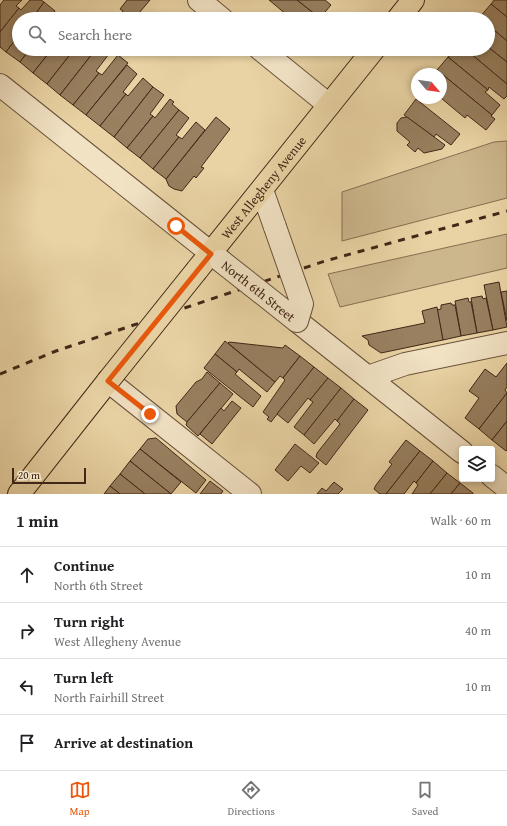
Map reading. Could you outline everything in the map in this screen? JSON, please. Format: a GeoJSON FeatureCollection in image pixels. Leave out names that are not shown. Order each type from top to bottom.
{"type":"FeatureCollection","features":[{"type":"Feature","properties":{"kind":"main road"},"geometry":{"type":"LineString","coordinates":[[404,12],[413,0]]}},
{"type":"Feature","properties":{"kind":"main road","name":"West Allegheny Avenue"},"geometry":{"type":"LineString","coordinates":[[19,494],[108,381],[210,262],[262,190],[368,56]]}},
{"type":"Feature","properties":{"kind":"street"},"geometry":{"type":"LineString","coordinates":[[199,0],[214,12]]}},
{"type":"Feature","properties":{"kind":"street"},"geometry":{"type":"LineString","coordinates":[[269,56],[329,105]]}},
{"type":"Feature","properties":{"kind":"street","name":"North 6th Street"},"geometry":{"type":"LineString","coordinates":[[0,84],[210,262],[297,321],[459,450]]}},
{"type":"Feature","properties":{"kind":"street"},"geometry":{"type":"LineString","coordinates":[[262,190],[302,304],[297,321]]}},
{"type":"Feature","properties":{"kind":"street"},"geometry":{"type":"LineString","coordinates":[[368,377],[405,364],[507,343]]}},
{"type":"Feature","properties":{"kind":"street"},"geometry":{"type":"LineString","coordinates":[[108,381],[250,494]]}},
{"type":"Feature","properties":{"kind":"street"},"geometry":{"type":"LineString","coordinates":[[495,478],[507,488]]}},
{"type":"Feature","properties":{"kind":"shaded area"},"geometry":{"type":"Polygon","coordinates":[[[507,141],[507,198],[342,241],[342,192],[494,142],[507,141]]]}},
{"type":"Feature","properties":{"kind":"shaded area"},"geometry":{"type":"Polygon","coordinates":[[[507,234],[507,268],[340,307],[328,274],[507,234]]]}},
{"type":"Feature","properties":{"kind":"building"},"geometry":{"type":"Polygon","coordinates":[[[4,0],[22,0],[16,6],[19,8],[16,12],[12,12],[12,17],[0,32],[0,5],[4,0]]]}},
{"type":"Feature","properties":{"kind":"building"},"geometry":{"type":"Polygon","coordinates":[[[30,0],[41,0],[44,2],[37,12],[16,12],[19,8],[21,10],[30,0]]]}},
{"type":"Feature","properties":{"kind":"building"},"geometry":{"type":"Polygon","coordinates":[[[127,0],[150,0],[140,12],[122,12],[120,9],[127,0]]]}},
{"type":"Feature","properties":{"kind":"building"},"geometry":{"type":"Polygon","coordinates":[[[269,0],[297,0],[312,12],[284,12],[269,0]]]}},
{"type":"Feature","properties":{"kind":"building"},"geometry":{"type":"Polygon","coordinates":[[[297,0],[325,0],[331,5],[325,12],[312,12],[297,0]]]}},
{"type":"Feature","properties":{"kind":"building"},"geometry":{"type":"Polygon","coordinates":[[[494,0],[507,0],[507,17],[491,4],[494,0]]]}},
{"type":"Feature","properties":{"kind":"building"},"geometry":{"type":"Polygon","coordinates":[[[44,2],[55,11],[54,12],[37,12],[44,2]]]}},
{"type":"Feature","properties":{"kind":"building"},"geometry":{"type":"Polygon","coordinates":[[[491,4],[507,17],[507,41],[495,31],[495,12],[484,12],[491,4]]]}},
{"type":"Feature","properties":{"kind":"building"},"geometry":{"type":"Polygon","coordinates":[[[12,17],[12,44],[6,52],[0,47],[0,32],[12,17]]]}},
{"type":"Feature","properties":{"kind":"building"},"geometry":{"type":"Polygon","coordinates":[[[495,31],[507,41],[507,62],[495,53],[495,31]]]}},
{"type":"Feature","properties":{"kind":"building"},"geometry":{"type":"Polygon","coordinates":[[[12,44],[12,56],[25,56],[20,62],[6,52],[12,44]]]}},
{"type":"Feature","properties":{"kind":"building"},"geometry":{"type":"Polygon","coordinates":[[[495,53],[507,62],[507,84],[473,56],[495,56],[495,53]]]}},
{"type":"Feature","properties":{"kind":"building"},"geometry":{"type":"Polygon","coordinates":[[[25,56],[46,56],[33,73],[20,62],[25,56]]]}},
{"type":"Feature","properties":{"kind":"building"},"geometry":{"type":"Polygon","coordinates":[[[46,56],[69,56],[47,84],[33,73],[46,56]]]}},
{"type":"Feature","properties":{"kind":"building"},"geometry":{"type":"Polygon","coordinates":[[[69,56],[91,56],[60,95],[47,84],[69,56]]]}},
{"type":"Feature","properties":{"kind":"building"},"geometry":{"type":"Polygon","coordinates":[[[91,56],[107,56],[96,71],[99,73],[73,105],[60,95],[91,56]]]}},
{"type":"Feature","properties":{"kind":"building"},"geometry":{"type":"Polygon","coordinates":[[[117,56],[128,63],[86,115],[73,105],[99,73],[102,75],[117,56]]]}},
{"type":"Feature","properties":{"kind":"building"},"geometry":{"type":"Polygon","coordinates":[[[473,56],[507,84],[507,96],[504,99],[489,87],[488,90],[448,57],[473,56]]]}},
{"type":"Feature","properties":{"kind":"building"},"geometry":{"type":"Polygon","coordinates":[[[448,57],[488,90],[485,92],[500,105],[492,115],[447,78],[447,68],[439,68],[448,57]]]}},
{"type":"Feature","properties":{"kind":"building"},"geometry":{"type":"Polygon","coordinates":[[[127,65],[137,74],[123,92],[126,94],[100,126],[86,115],[127,65]]]}},
{"type":"Feature","properties":{"kind":"building"},"geometry":{"type":"Polygon","coordinates":[[[143,78],[153,87],[114,137],[100,126],[126,94],[128,96],[143,78]]]}},
{"type":"Feature","properties":{"kind":"building"},"geometry":{"type":"Polygon","coordinates":[[[447,78],[495,119],[486,130],[467,115],[465,118],[447,103],[447,78]]]}},
{"type":"Feature","properties":{"kind":"building"},"geometry":{"type":"Polygon","coordinates":[[[153,87],[164,95],[150,114],[153,116],[127,148],[114,137],[153,87]]]}},
{"type":"Feature","properties":{"kind":"building"},"geometry":{"type":"Polygon","coordinates":[[[170,99],[174,102],[172,104],[179,110],[140,158],[127,148],[153,116],[155,118],[170,99]]]}},
{"type":"Feature","properties":{"kind":"building"},"geometry":{"type":"Polygon","coordinates":[[[412,104],[422,104],[460,134],[451,145],[436,134],[434,137],[404,115],[412,104]]]}},
{"type":"Feature","properties":{"kind":"building"},"geometry":{"type":"Polygon","coordinates":[[[179,110],[189,118],[176,135],[179,137],[153,169],[140,158],[179,110]]]}},
{"type":"Feature","properties":{"kind":"building"},"geometry":{"type":"Polygon","coordinates":[[[216,117],[230,129],[201,167],[204,168],[196,178],[194,176],[182,191],[169,186],[166,179],[216,117]]]}},
{"type":"Feature","properties":{"kind":"building"},"geometry":{"type":"Polygon","coordinates":[[[407,117],[445,145],[442,149],[424,153],[418,148],[415,152],[407,145],[410,142],[397,131],[397,123],[401,118],[407,117]]]}},
{"type":"Feature","properties":{"kind":"building"},"geometry":{"type":"Polygon","coordinates":[[[196,122],[205,130],[166,179],[153,169],[179,137],[182,139],[196,122]]]}},
{"type":"Feature","properties":{"kind":"building"},"geometry":{"type":"Polygon","coordinates":[[[499,282],[507,327],[493,330],[484,285],[499,282]]]}},
{"type":"Feature","properties":{"kind":"building"},"geometry":{"type":"Polygon","coordinates":[[[507,291],[507,321],[501,292],[507,291]]]}},
{"type":"Feature","properties":{"kind":"building"},"geometry":{"type":"Polygon","coordinates":[[[482,296],[483,299],[486,298],[493,330],[477,333],[471,298],[482,296]]]}},
{"type":"Feature","properties":{"kind":"building"},"geometry":{"type":"Polygon","coordinates":[[[468,298],[469,302],[471,302],[477,333],[461,336],[455,301],[468,298]]]}},
{"type":"Feature","properties":{"kind":"building"},"geometry":{"type":"Polygon","coordinates":[[[451,303],[452,305],[455,305],[461,336],[443,340],[437,310],[441,309],[441,305],[451,303]]]}},
{"type":"Feature","properties":{"kind":"building"},"geometry":{"type":"Polygon","coordinates":[[[437,307],[443,340],[381,353],[369,345],[368,340],[362,336],[425,323],[422,311],[437,307]]]}},
{"type":"Feature","properties":{"kind":"building"},"geometry":{"type":"Polygon","coordinates":[[[225,341],[275,382],[267,392],[239,369],[237,372],[215,354],[225,341]]]}},
{"type":"Feature","properties":{"kind":"building"},"geometry":{"type":"Polygon","coordinates":[[[228,343],[283,348],[285,345],[300,356],[283,378],[280,376],[275,382],[228,343]]]}},
{"type":"Feature","properties":{"kind":"building"},"geometry":{"type":"Polygon","coordinates":[[[215,354],[237,372],[235,374],[261,396],[253,407],[204,368],[215,354]]]}},
{"type":"Feature","properties":{"kind":"building"},"geometry":{"type":"Polygon","coordinates":[[[300,356],[314,367],[271,422],[267,419],[269,417],[263,412],[285,380],[283,378],[300,356]]]}},
{"type":"Feature","properties":{"kind":"building"},"geometry":{"type":"Polygon","coordinates":[[[507,363],[507,387],[505,390],[507,393],[479,429],[465,418],[479,398],[469,391],[485,369],[496,377],[507,363]]]}},
{"type":"Feature","properties":{"kind":"building"},"geometry":{"type":"Polygon","coordinates":[[[314,367],[328,378],[310,400],[308,398],[288,423],[277,414],[314,367]]]}},
{"type":"Feature","properties":{"kind":"building"},"geometry":{"type":"Polygon","coordinates":[[[207,372],[220,383],[187,422],[177,414],[176,406],[196,382],[202,379],[207,372]]]}},
{"type":"Feature","properties":{"kind":"building"},"geometry":{"type":"Polygon","coordinates":[[[328,378],[341,388],[304,435],[294,427],[313,402],[310,400],[328,378]]]}},
{"type":"Feature","properties":{"kind":"building"},"geometry":{"type":"Polygon","coordinates":[[[220,383],[233,394],[198,436],[186,425],[187,422],[220,383]]]}},
{"type":"Feature","properties":{"kind":"building"},"geometry":{"type":"Polygon","coordinates":[[[341,388],[354,399],[337,421],[335,419],[314,444],[304,435],[341,388]]]}},
{"type":"Feature","properties":{"kind":"building"},"geometry":{"type":"Polygon","coordinates":[[[507,393],[507,421],[492,440],[479,429],[507,393]]]}},
{"type":"Feature","properties":{"kind":"building"},"geometry":{"type":"Polygon","coordinates":[[[354,399],[368,410],[326,465],[316,457],[317,453],[340,424],[337,421],[354,399]]]}},
{"type":"Feature","properties":{"kind":"building"},"geometry":{"type":"Polygon","coordinates":[[[232,401],[241,408],[212,444],[200,434],[221,408],[224,411],[232,401]]]}},
{"type":"Feature","properties":{"kind":"building"},"geometry":{"type":"Polygon","coordinates":[[[507,421],[507,450],[506,451],[492,440],[507,421]]]}},
{"type":"Feature","properties":{"kind":"building"},"geometry":{"type":"Polygon","coordinates":[[[156,438],[206,480],[196,493],[140,449],[148,439],[156,438]]]}},
{"type":"Feature","properties":{"kind":"building"},"geometry":{"type":"Polygon","coordinates":[[[406,440],[420,451],[386,494],[380,494],[374,489],[392,464],[389,462],[406,440]]]}},
{"type":"Feature","properties":{"kind":"building"},"geometry":{"type":"Polygon","coordinates":[[[295,444],[319,463],[310,473],[301,466],[288,481],[275,470],[295,444]]]}},
{"type":"Feature","properties":{"kind":"building"},"geometry":{"type":"Polygon","coordinates":[[[140,449],[181,482],[171,494],[130,461],[140,449]]]}},
{"type":"Feature","properties":{"kind":"building"},"geometry":{"type":"Polygon","coordinates":[[[420,451],[433,461],[416,483],[414,481],[404,494],[386,494],[420,451]]]}},
{"type":"Feature","properties":{"kind":"building"},"geometry":{"type":"Polygon","coordinates":[[[130,461],[171,494],[145,494],[120,474],[130,461]]]}},
{"type":"Feature","properties":{"kind":"building"},"geometry":{"type":"Polygon","coordinates":[[[433,461],[447,473],[430,494],[412,494],[418,485],[416,483],[433,461]]]}},
{"type":"Feature","properties":{"kind":"building"},"geometry":{"type":"Polygon","coordinates":[[[447,473],[460,483],[451,494],[430,494],[447,473]]]}},
{"type":"Feature","properties":{"kind":"building"},"geometry":{"type":"Polygon","coordinates":[[[120,474],[145,494],[120,494],[110,486],[120,474]]]}},
{"type":"Feature","properties":{"kind":"building"},"geometry":{"type":"Polygon","coordinates":[[[210,481],[223,491],[221,494],[200,494],[210,481]]]}},
{"type":"Feature","properties":{"kind":"building"},"geometry":{"type":"Polygon","coordinates":[[[334,482],[343,489],[338,494],[317,494],[322,488],[326,491],[334,482]]]}},
{"type":"Feature","properties":{"kind":"building"},"geometry":{"type":"Polygon","coordinates":[[[460,483],[473,493],[473,494],[451,494],[460,483]]]}},
{"type":"Feature","properties":{"kind":"building"},"geometry":{"type":"Polygon","coordinates":[[[110,486],[120,494],[104,494],[110,486]]]}},
{"type":"Feature","properties":{"kind":"railway"},"geometry":{"type":"LineString","coordinates":[[0,374],[56,351],[325,261],[507,211]]}},
{"type":"Feature","properties":{"kind":"route"},"geometry":{"type":"LineString","coordinates":[[150,414],[108,381],[211,254],[176,226]]}}]}
